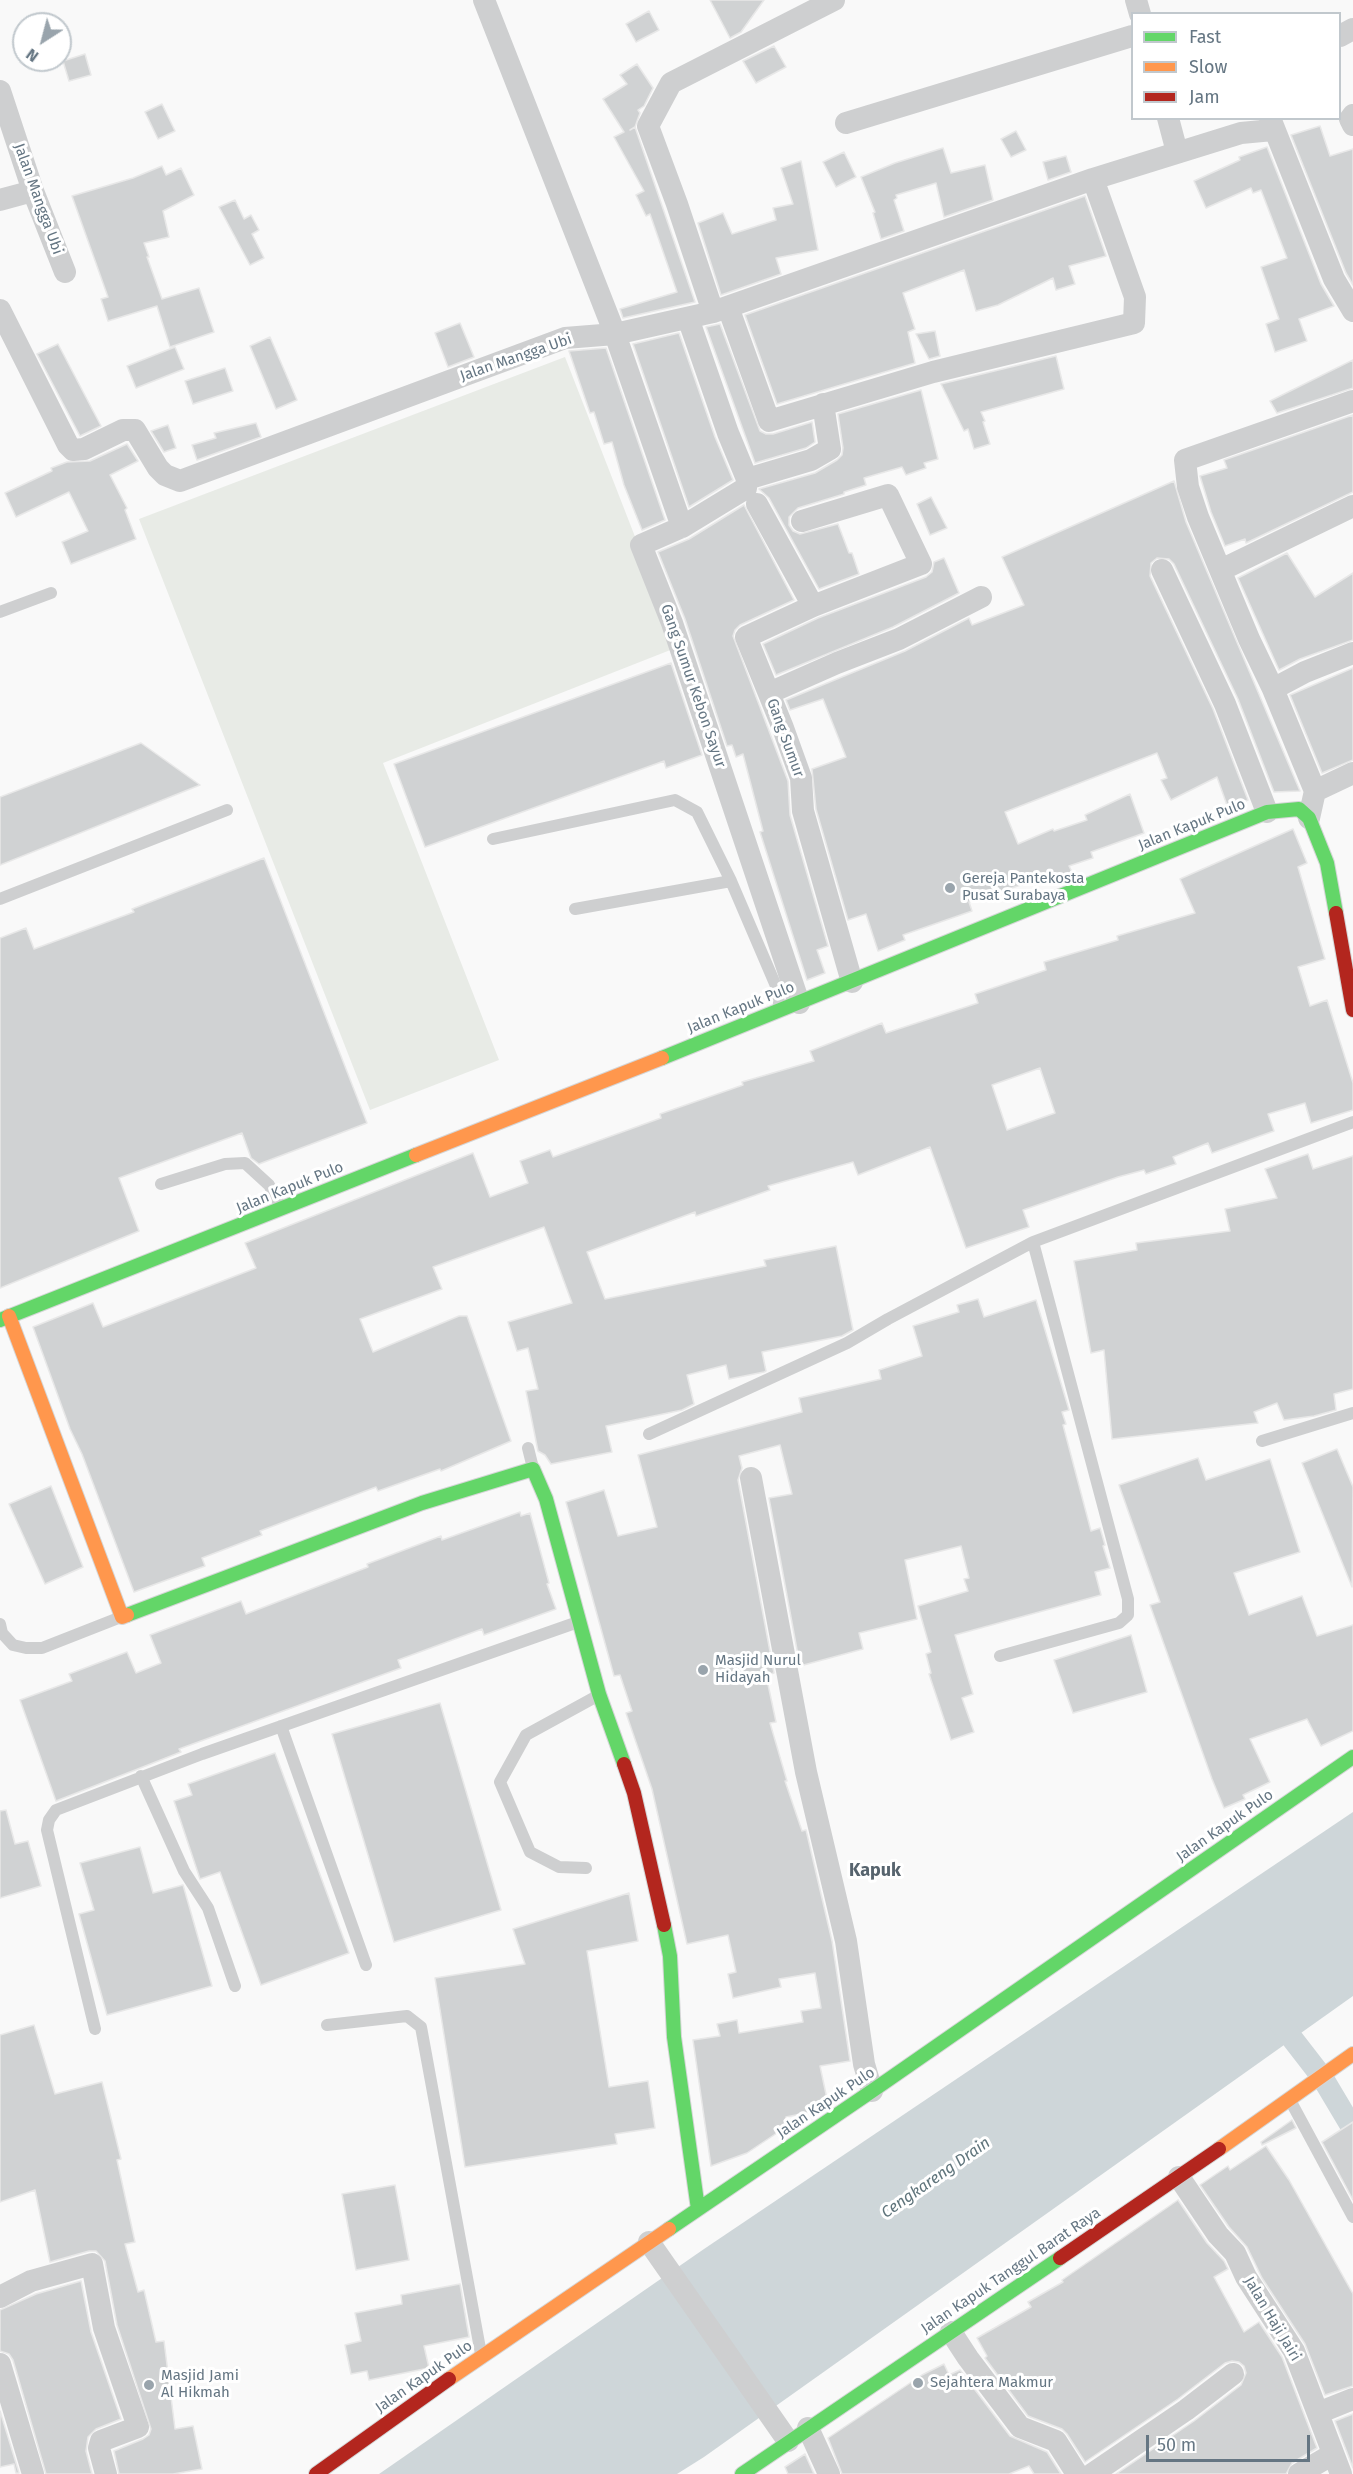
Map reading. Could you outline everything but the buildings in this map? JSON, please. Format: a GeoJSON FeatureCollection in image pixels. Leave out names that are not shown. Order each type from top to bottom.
{"type":"FeatureCollection","features":[{"type":"Feature","properties":{"kind":"street"},"geometry":{"type":"LineString","coordinates":[[484,0],[615,334],[682,527],[746,488],[747,479],[728,434],[688,318]]}},
{"type":"Feature","properties":{"kind":"street"},"geometry":{"type":"LineString","coordinates":[[834,0],[671,83],[648,126],[720,310],[769,421],[933,372],[1134,322],[1135,297],[1093,179]]}},
{"type":"Feature","properties":{"kind":"street"},"geometry":{"type":"LineString","coordinates":[[846,123],[1131,36]]}},
{"type":"Feature","properties":{"kind":"street","name":"Jalan Mangga Ubi"},"geometry":{"type":"LineString","coordinates":[[0,91],[33,191],[65,272]]}},
{"type":"Feature","properties":{"kind":"street"},"geometry":{"type":"LineString","coordinates":[[1353,115],[1350,118],[1353,125]]}},
{"type":"Feature","properties":{"kind":"street"},"geometry":{"type":"LineString","coordinates":[[1169,120],[1177,152]]}},
{"type":"Feature","properties":{"kind":"street"},"geometry":{"type":"LineString","coordinates":[[615,334],[720,310],[1093,179],[1272,124],[1335,279],[1352,306]]}},
{"type":"Feature","properties":{"kind":"street"},"geometry":{"type":"LineString","coordinates":[[0,200],[33,191]]}},
{"type":"Feature","properties":{"kind":"street","name":"Jalan Mangga Ubi"},"geometry":{"type":"LineString","coordinates":[[0,310],[68,445],[73,450],[84,449],[123,430],[130,429],[138,432],[158,468],[165,475],[180,481],[565,338],[615,334]]}},
{"type":"Feature","properties":{"kind":"street"},"geometry":{"type":"LineString","coordinates":[[1353,401],[1185,460],[1188,488],[1249,639],[1273,689],[1315,791],[1309,818],[1328,863],[1353,1010]]}},
{"type":"Feature","properties":{"kind":"street"},"geometry":{"type":"LineString","coordinates":[[747,479],[811,460],[830,449],[823,404]]}},
{"type":"Feature","properties":{"kind":"street","name":"Gang Sumur"},"geometry":{"type":"LineString","coordinates":[[802,521],[888,495],[921,564],[813,606],[746,637],[801,778],[803,811],[852,982]]}},
{"type":"Feature","properties":{"kind":"street"},"geometry":{"type":"LineString","coordinates":[[757,504],[813,606]]}},
{"type":"Feature","properties":{"kind":"street"},"geometry":{"type":"LineString","coordinates":[[1221,570],[1353,506]]}},
{"type":"Feature","properties":{"kind":"street","name":"Gang Sumur Kebon Sayur"},"geometry":{"type":"LineString","coordinates":[[682,527],[641,545],[672,622],[790,1007]]}},
{"type":"Feature","properties":{"kind":"street"},"geometry":{"type":"LineString","coordinates":[[1162,570],[1225,704],[1267,813]]}},
{"type":"Feature","properties":{"kind":"street"},"geometry":{"type":"LineString","coordinates":[[769,693],[899,639],[981,597]]}},
{"type":"Feature","properties":{"kind":"street"},"geometry":{"type":"LineString","coordinates":[[1273,689],[1305,672],[1353,653]]}},
{"type":"Feature","properties":{"kind":"street"},"geometry":{"type":"LineString","coordinates":[[1315,791],[1353,773]]}},
{"type":"Feature","properties":{"kind":"street","name":"Jalan Kapuk Pulo"},"geometry":{"type":"LineString","coordinates":[[5,1318],[790,1007],[1267,813],[1299,809],[1309,818]]}},
{"type":"Feature","properties":{"kind":"street"},"geometry":{"type":"LineString","coordinates":[[5,1318],[122,1617],[422,1503],[533,1469],[546,1499],[600,1694],[634,1794],[670,1956],[674,2037],[698,2209]]}},
{"type":"Feature","properties":{"kind":"street"},"geometry":{"type":"LineString","coordinates":[[750,1478],[806,1772],[846,1941],[864,2064],[872,2091]]}},
{"type":"Feature","properties":{"kind":"street","name":"Jalan Kapuk Pulo"},"geometry":{"type":"LineString","coordinates":[[316,2474],[482,2356],[872,2091],[1353,1757]]}},
{"type":"Feature","properties":{"kind":"street"},"geometry":{"type":"LineString","coordinates":[[1293,2096],[1348,2060]]}},
{"type":"Feature","properties":{"kind":"street","name":"Jalan Kapuk Tanggul Barat Raya"},"geometry":{"type":"LineString","coordinates":[[742,2474],[782,2433],[808,2428],[1179,2177],[1293,2096]]}},
{"type":"Feature","properties":{"kind":"street","name":"Jalan Haji Jairi"},"geometry":{"type":"LineString","coordinates":[[1179,2177],[1218,2235],[1235,2253],[1246,2277],[1294,2351],[1337,2464]]}},
{"type":"Feature","properties":{"kind":"street"},"geometry":{"type":"LineString","coordinates":[[649,2242],[782,2433]]}},
{"type":"Feature","properties":{"kind":"street"},"geometry":{"type":"LineString","coordinates":[[0,2297],[31,2281],[92,2264],[104,2328],[138,2427],[101,2441],[99,2448],[106,2474]]}},
{"type":"Feature","properties":{"kind":"street"},"geometry":{"type":"LineString","coordinates":[[951,2332],[1020,2427],[1056,2441],[1077,2474]]}},
{"type":"Feature","properties":{"kind":"street"},"geometry":{"type":"LineString","coordinates":[[0,2364],[33,2474]]}},
{"type":"Feature","properties":{"kind":"street"},"geometry":{"type":"LineString","coordinates":[[1092,2474],[1186,2410],[1233,2374]]}},
{"type":"Feature","properties":{"kind":"street"},"geometry":{"type":"LineString","coordinates":[[1318,2413],[1353,2399]]}},
{"type":"Feature","properties":{"kind":"street"},"geometry":{"type":"LineString","coordinates":[[808,2428],[829,2474]]}},
{"type":"Feature","properties":{"kind":"street"},"geometry":{"type":"LineString","coordinates":[[1299,2474],[1337,2464]]}},
{"type":"Feature","properties":{"kind":"lane"},"geometry":{"type":"LineString","coordinates":[[0,612],[51,593]]}},
{"type":"Feature","properties":{"kind":"lane"},"geometry":{"type":"LineString","coordinates":[[493,839],[675,800],[697,812],[731,881],[776,986],[790,1007]]}},
{"type":"Feature","properties":{"kind":"lane"},"geometry":{"type":"LineString","coordinates":[[0,899],[227,810]]}},
{"type":"Feature","properties":{"kind":"lane"},"geometry":{"type":"LineString","coordinates":[[575,909],[731,881]]}},
{"type":"Feature","properties":{"kind":"lane"},"geometry":{"type":"LineString","coordinates":[[649,1434],[847,1343],[1033,1242],[1353,1122]]}},
{"type":"Feature","properties":{"kind":"lane"},"geometry":{"type":"LineString","coordinates":[[161,1184],[225,1164],[245,1163],[269,1185],[282,1209]]}},
{"type":"Feature","properties":{"kind":"lane"},"geometry":{"type":"LineString","coordinates":[[1000,1656],[1119,1623],[1128,1615],[1128,1599],[1033,1242]]}},
{"type":"Feature","properties":{"kind":"lane"},"geometry":{"type":"LineString","coordinates":[[1262,1441],[1353,1413]]}},
{"type":"Feature","properties":{"kind":"lane"},"geometry":{"type":"LineString","coordinates":[[528,1448],[533,1469]]}},
{"type":"Feature","properties":{"kind":"lane"},"geometry":{"type":"LineString","coordinates":[[0,1624],[2,1633],[13,1645],[42,1648],[122,1617]]}},
{"type":"Feature","properties":{"kind":"lane"},"geometry":{"type":"LineString","coordinates":[[94,2029],[47,1830],[49,1820],[56,1810],[141,1776],[580,1621]]}},
{"type":"Feature","properties":{"kind":"lane"},"geometry":{"type":"LineString","coordinates":[[586,1868],[559,1867],[530,1852],[500,1782],[526,1735],[600,1694]]}},
{"type":"Feature","properties":{"kind":"lane"},"geometry":{"type":"LineString","coordinates":[[281,1726],[366,1965]]}},
{"type":"Feature","properties":{"kind":"lane"},"geometry":{"type":"LineString","coordinates":[[141,1776],[184,1871],[208,1908],[235,1986]]}},
{"type":"Feature","properties":{"kind":"lane"},"geometry":{"type":"LineString","coordinates":[[327,2025],[407,2016],[421,2027],[482,2356]]}},
{"type":"Feature","properties":{"kind":"lane"},"geometry":{"type":"LineString","coordinates":[[1293,2096],[1353,2217]]}},
{"type":"Feature","properties":{"kind":"shaded area"},"geometry":{"type":"Polygon","coordinates":[[[565,357],[678,647],[383,763],[499,1060],[370,1110],[139,519],[565,357]]]}},
{"type":"Feature","properties":{"kind":"water","name":"Cengkareng Drain"},"geometry":{"type":"Polygon","coordinates":[[[1353,1812],[1353,1996],[704,2457],[677,2474],[379,2474],[704,2249],[1353,1812]]]}},
{"type":"Feature","properties":{"kind":"waterway"},"geometry":{"type":"LineString","coordinates":[[1274,2015],[1322,2077],[1353,2129]]}},
{"type":"Feature","properties":{"kind":"traffic: fast"},"geometry":{"type":"LineString","coordinates":[[662,1058],[1267,812],[1299,809],[1309,818],[1327,863],[1336,913]]}},
{"type":"Feature","properties":{"kind":"traffic: fast"},"geometry":{"type":"LineString","coordinates":[[0,1320],[416,1155]]}},
{"type":"Feature","properties":{"kind":"traffic: fast"},"geometry":{"type":"LineString","coordinates":[[127,1615],[422,1503],[533,1469],[546,1499],[599,1694],[624,1764]]}},
{"type":"Feature","properties":{"kind":"traffic: fast"},"geometry":{"type":"LineString","coordinates":[[669,2229],[1353,1757]]}},
{"type":"Feature","properties":{"kind":"traffic: fast"},"geometry":{"type":"LineString","coordinates":[[664,1925],[670,1956],[674,2037],[698,2209]]}},
{"type":"Feature","properties":{"kind":"traffic: fast"},"geometry":{"type":"LineString","coordinates":[[742,2474],[1060,2258]]}},
{"type":"Feature","properties":{"kind":"traffic: slow"},"geometry":{"type":"LineString","coordinates":[[416,1155],[662,1058]]}},
{"type":"Feature","properties":{"kind":"traffic: slow"},"geometry":{"type":"LineString","coordinates":[[9,1316],[122,1617],[127,1615]]}},
{"type":"Feature","properties":{"kind":"traffic: slow"},"geometry":{"type":"LineString","coordinates":[[1219,2149],[1353,2054]]}},
{"type":"Feature","properties":{"kind":"traffic: slow"},"geometry":{"type":"LineString","coordinates":[[449,2379],[669,2229]]}},
{"type":"Feature","properties":{"kind":"traffic: jam"},"geometry":{"type":"LineString","coordinates":[[1336,913],[1353,1010]]}},
{"type":"Feature","properties":{"kind":"traffic: jam"},"geometry":{"type":"LineString","coordinates":[[624,1764],[634,1793],[664,1925]]}},
{"type":"Feature","properties":{"kind":"traffic: jam"},"geometry":{"type":"LineString","coordinates":[[1060,2258],[1219,2149]]}},
{"type":"Feature","properties":{"kind":"traffic: jam"},"geometry":{"type":"LineString","coordinates":[[316,2474],[449,2379]]}},
{"type":"Feature","properties":{"kind":"place","name":"Gereja Pantekosta Pusat Surabaya"},"geometry":{"type":"Point","coordinates":[950,888]}},
{"type":"Feature","properties":{"kind":"place","name":"Masjid Nurul Hidayah"},"geometry":{"type":"Point","coordinates":[703,1670]}},
{"type":"Feature","properties":{"kind":"place","name":"Sejahtera Makmur"},"geometry":{"type":"Point","coordinates":[918,2383]}},
{"type":"Feature","properties":{"kind":"place","name":"Masjid Jami Al Hikmah"},"geometry":{"type":"Point","coordinates":[149,2385]}},
{"type":"Feature","properties":{"kind":"district","name":"Kapuk"},"geometry":{"type":"Point","coordinates":[875,1871]}}]}
